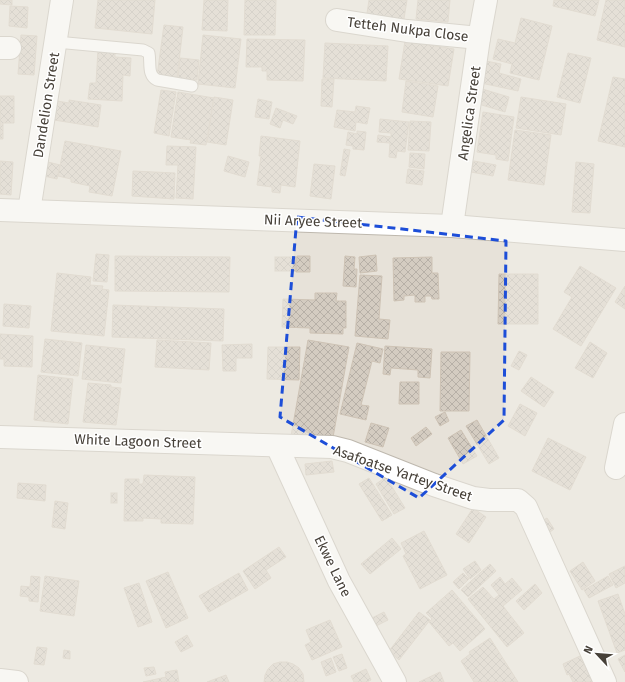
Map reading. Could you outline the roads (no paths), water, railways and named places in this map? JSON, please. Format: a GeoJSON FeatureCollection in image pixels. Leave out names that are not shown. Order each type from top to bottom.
{"type":"FeatureCollection","features":[{"type":"Feature","properties":{"kind":"street","name":"Dandelion Street"},"geometry":{"type":"LineString","coordinates":[[29,211],[62,0]]}},
{"type":"Feature","properties":{"kind":"street","name":"Angelica Street"},"geometry":{"type":"LineString","coordinates":[[452,226],[479,38],[486,0]]}},
{"type":"Feature","properties":{"kind":"street","name":"Tetteh Nukpa Close"},"geometry":{"type":"LineString","coordinates":[[337,20],[407,31],[479,38]]}},
{"type":"Feature","properties":{"kind":"street","name":"Nii Aryee Street"},"geometry":{"type":"LineString","coordinates":[[0,210],[452,226],[625,240]]}},
{"type":"Feature","properties":{"kind":"street"},"geometry":{"type":"LineString","coordinates":[[616,468],[625,424]]}},
{"type":"Feature","properties":{"kind":"street","name":"White Lagoon Street"},"geometry":{"type":"LineString","coordinates":[[0,437],[277,446]]}},
{"type":"Feature","properties":{"kind":"street","name":"Ekwe Lane"},"geometry":{"type":"LineString","coordinates":[[277,446],[339,581],[395,682]]}},
{"type":"Feature","properties":{"kind":"street","name":"Asafoatse Yartey Street"},"geometry":{"type":"LineString","coordinates":[[277,446],[332,447],[348,451],[434,485],[473,498],[489,500],[514,499],[520,501],[530,516],[605,682]]}},
{"type":"Feature","properties":{"kind":"street"},"geometry":{"type":"LineString","coordinates":[[0,680],[17,682]]}},
{"type":"Feature","properties":{"kind":"lane"},"geometry":{"type":"LineString","coordinates":[[56,42],[143,50],[149,53],[151,60],[150,73],[152,78],[192,86]]}}]}
